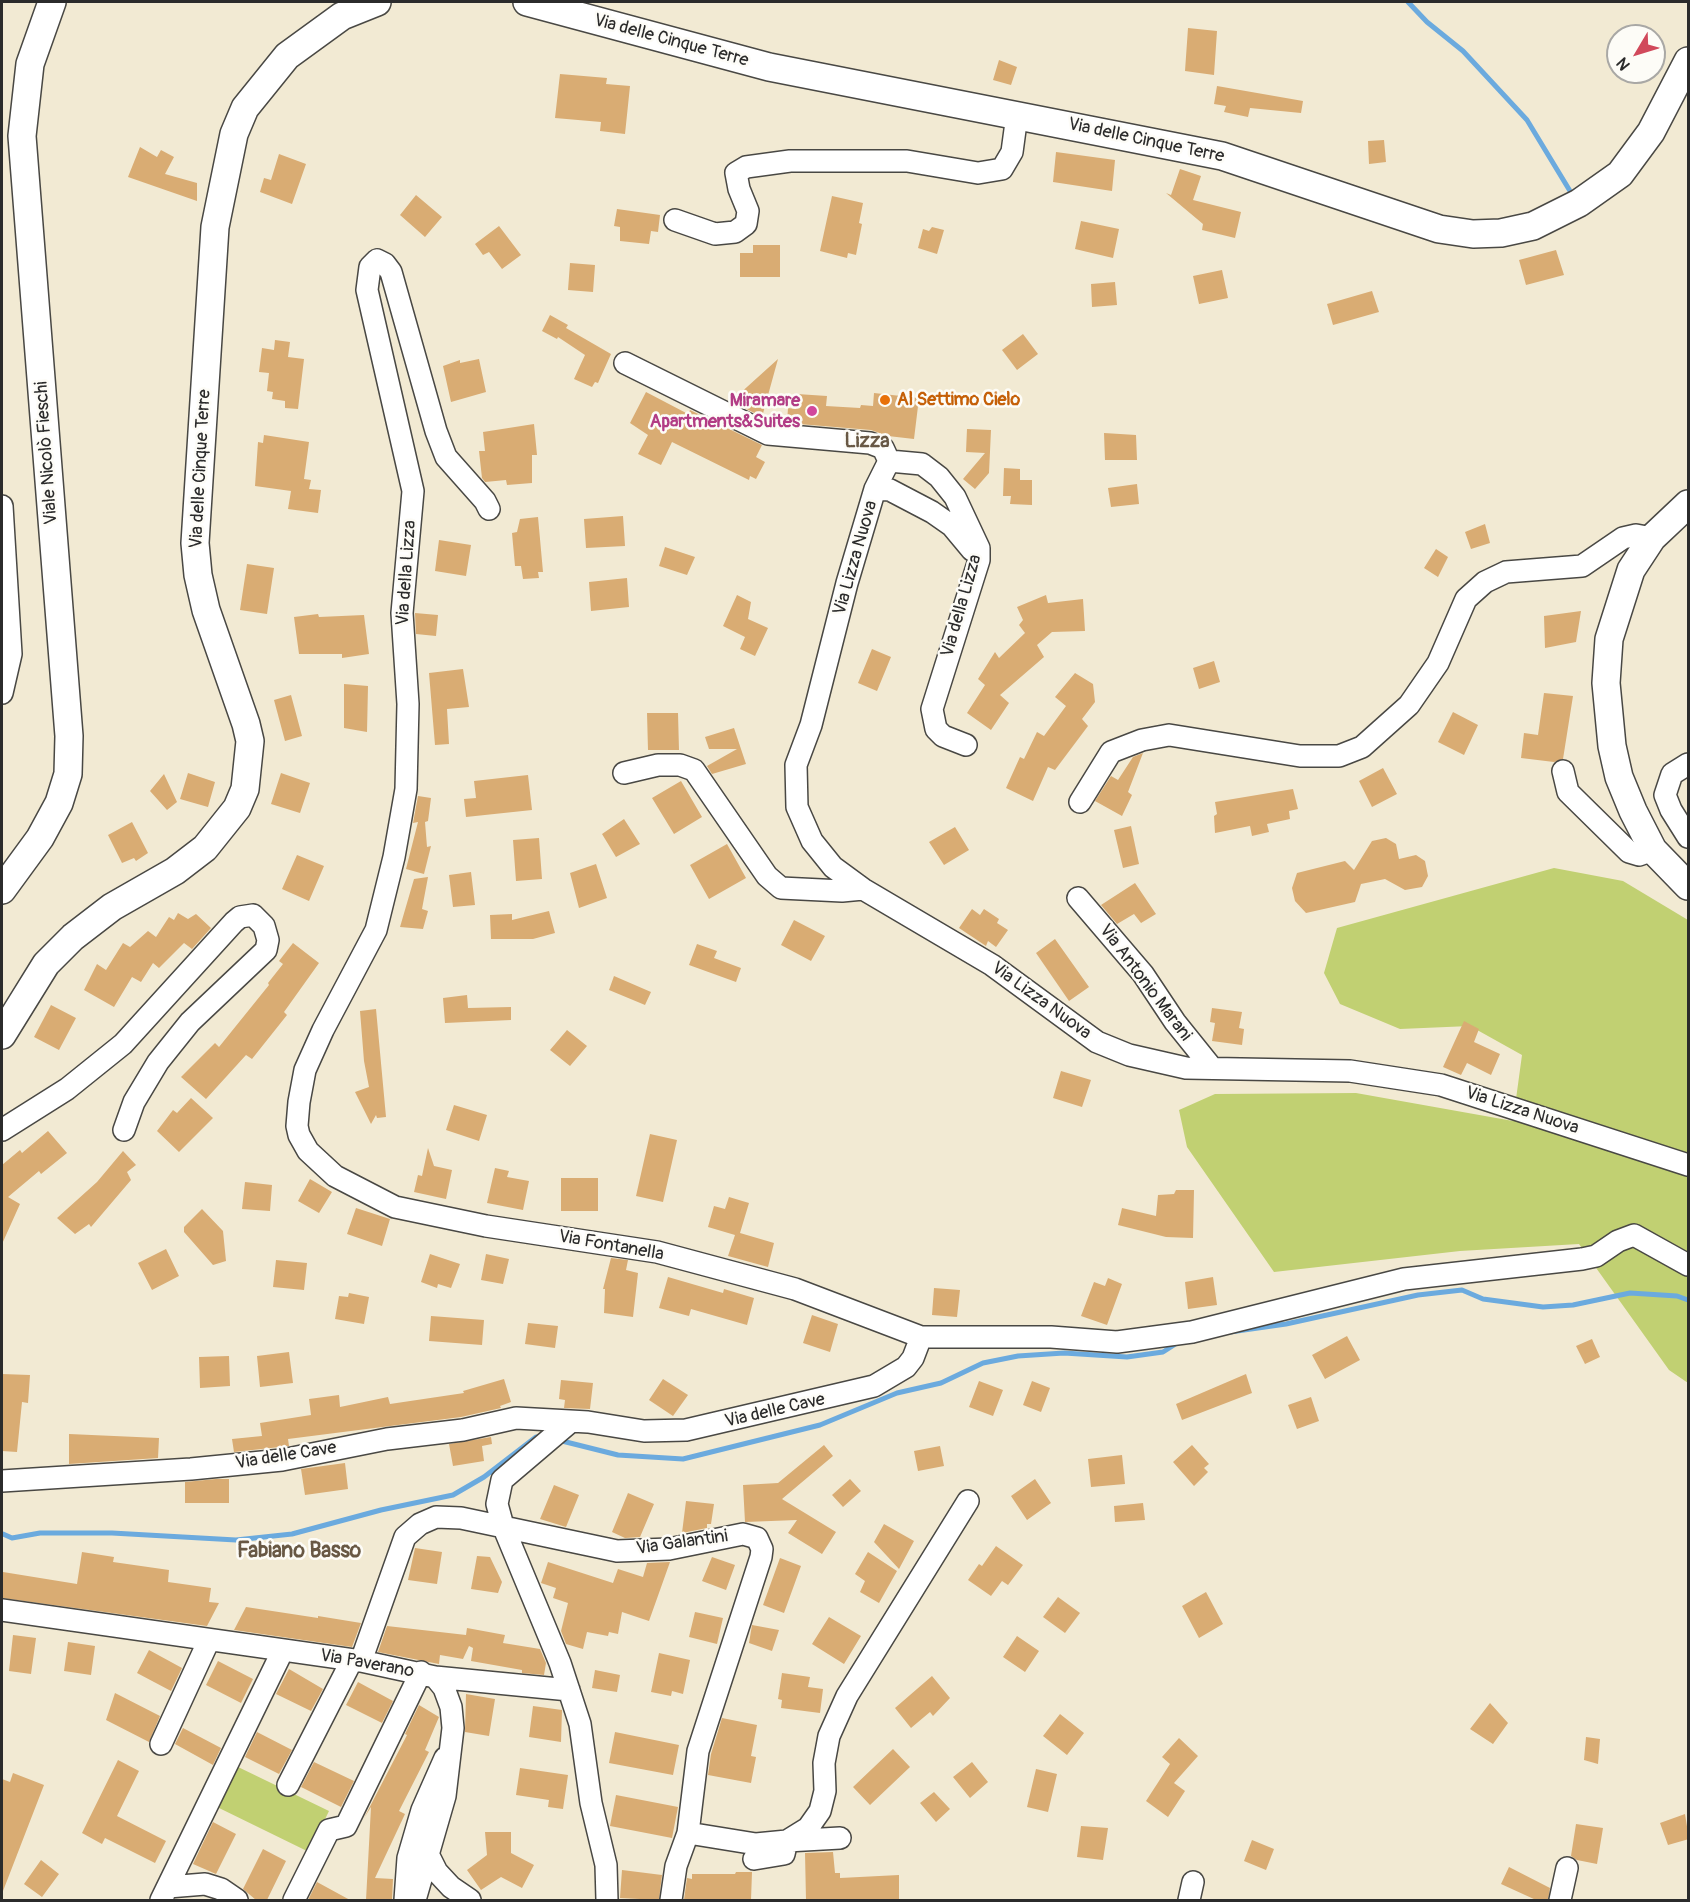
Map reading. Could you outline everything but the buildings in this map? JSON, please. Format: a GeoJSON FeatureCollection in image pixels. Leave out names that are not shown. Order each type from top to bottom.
{"type":"FeatureCollection","features":[{"type":"Feature","properties":{"kind":"main road","name":"Viale Nicolò Fieschi"},"geometry":{"type":"LineString","coordinates":[[2,890],[40,838],[59,803],[68,774],[69,736],[22,136],[25,91],[30,64],[52,2]]}},
{"type":"Feature","properties":{"kind":"main road","name":"Via delle Cinque Terre"},"geometry":{"type":"LineString","coordinates":[[2,1035],[46,964],[73,937],[112,907],[175,871],[205,848],[237,808],[245,789],[250,741],[206,610],[198,575],[195,543],[215,227],[232,144],[245,108],[287,56],[342,16],[377,2]]}},
{"type":"Feature","properties":{"kind":"main road","name":"Via delle Cinque Terre"},"geometry":{"type":"LineString","coordinates":[[527,2],[770,67],[1222,156],[1439,229],[1473,234],[1501,233],[1533,226],[1557,216],[1620,174],[1651,132],[1689,61]]}},
{"type":"Feature","properties":{"kind":"main road"},"geometry":{"type":"LineString","coordinates":[[1689,504],[1652,538],[1631,570],[1609,639],[1606,683],[1612,746],[1619,777],[1644,837],[1653,850],[1689,886]]}},
{"type":"Feature","properties":{"kind":"street"},"geometry":{"type":"LineString","coordinates":[[675,220],[715,234],[735,232],[746,224],[748,211],[738,189],[736,173],[746,166],[789,161],[907,161],[978,173],[1002,169],[1012,152],[1017,115]]}},
{"type":"Feature","properties":{"kind":"street","name":"Via della Lizza"},"geometry":{"type":"LineString","coordinates":[[308,1151],[297,1126],[305,1070],[323,1030],[376,930],[394,856],[406,789],[408,704],[402,613],[413,491],[367,290],[370,267],[377,260],[385,264],[390,273],[436,431],[446,457],[485,501],[489,510]]}},
{"type":"Feature","properties":{"kind":"street"},"geometry":{"type":"LineString","coordinates":[[625,363],[768,434],[870,443],[883,448],[889,460]]}},
{"type":"Feature","properties":{"kind":"street","name":"Via Lizza Nuova"},"geometry":{"type":"LineString","coordinates":[[889,460],[875,489],[847,583],[811,725],[796,765],[797,807],[812,841],[833,867],[863,889],[992,965],[1097,1042],[1129,1055],[1186,1068],[1350,1071],[1441,1085],[1689,1166]]}},
{"type":"Feature","properties":{"kind":"street","name":"Via della Lizza"},"geometry":{"type":"LineString","coordinates":[[889,460],[922,464],[939,477],[955,496],[979,548],[979,560],[932,709],[936,729],[943,736],[966,745]]}},
{"type":"Feature","properties":{"kind":"street"},"geometry":{"type":"LineString","coordinates":[[875,489],[890,490],[932,512],[952,526],[979,560]]}},
{"type":"Feature","properties":{"kind":"street"},"geometry":{"type":"LineString","coordinates":[[2,506],[11,654],[2,693]]}},
{"type":"Feature","properties":{"kind":"street"},"geometry":{"type":"LineString","coordinates":[[1080,802],[1111,752],[1142,740],[1169,735],[1300,756],[1339,756],[1362,747],[1409,705],[1438,663],[1466,599],[1485,582],[1506,572],[1568,569],[1582,566],[1623,538],[1636,535],[1652,538]]}},
{"type":"Feature","properties":{"kind":"street"},"geometry":{"type":"LineString","coordinates":[[1689,764],[1672,774],[1665,795],[1671,810],[1689,837]]}},
{"type":"Feature","properties":{"kind":"street"},"geometry":{"type":"LineString","coordinates":[[624,773],[658,765],[680,765],[694,770],[767,876],[781,888],[842,891],[863,889]]}},
{"type":"Feature","properties":{"kind":"street"},"geometry":{"type":"LineString","coordinates":[[1563,771],[1568,792],[1629,852],[1639,855],[1653,850]]}},
{"type":"Feature","properties":{"kind":"street","name":"Via Antonio Marani"},"geometry":{"type":"LineString","coordinates":[[1078,898],[1143,974],[1174,1022],[1212,1068]]}},
{"type":"Feature","properties":{"kind":"street"},"geometry":{"type":"LineString","coordinates":[[2,1130],[67,1089],[123,1044],[234,922],[240,917],[253,915],[264,926],[268,940],[266,950],[190,1022],[158,1062],[134,1102],[124,1130]]}},
{"type":"Feature","properties":{"kind":"street","name":"Via Fontanella"},"geometry":{"type":"LineString","coordinates":[[308,1151],[335,1176],[395,1207],[486,1226],[657,1252],[795,1289],[921,1337]]}},
{"type":"Feature","properties":{"kind":"street"},"geometry":{"type":"LineString","coordinates":[[921,1337],[1051,1336],[1117,1342],[1192,1332],[1404,1279],[1596,1256],[1618,1241],[1634,1235],[1689,1265]]}},
{"type":"Feature","properties":{"kind":"street","name":"Via delle Cave"},"geometry":{"type":"LineString","coordinates":[[2,1481],[192,1469],[282,1460],[387,1439],[463,1430],[516,1418],[565,1425],[588,1422],[644,1431],[686,1430],[853,1393],[874,1386],[906,1367],[913,1358],[921,1337]]}},
{"type":"Feature","properties":{"kind":"street"},"geometry":{"type":"LineString","coordinates":[[565,1425],[502,1480],[497,1504],[503,1526],[526,1579],[580,1724],[591,1803],[606,1865],[606,1900]]}},
{"type":"Feature","properties":{"kind":"street"},"geometry":{"type":"LineString","coordinates":[[754,1859],[784,1854],[787,1841],[808,1828],[820,1811],[825,1791],[824,1764],[829,1736],[847,1696],[968,1501]]}},
{"type":"Feature","properties":{"kind":"street","name":"Via Galantini"},"geometry":{"type":"LineString","coordinates":[[288,1785],[357,1660],[405,1537],[420,1524],[436,1517],[461,1518],[617,1551],[669,1549],[750,1534],[761,1543],[761,1557],[698,1751],[688,1833],[676,1866],[671,1900]]}},
{"type":"Feature","properties":{"kind":"street","name":"Via Paverano"},"geometry":{"type":"LineString","coordinates":[[2,1610],[357,1660],[428,1675],[444,1688],[451,1707],[453,1728],[445,1796],[415,1900]]}},
{"type":"Feature","properties":{"kind":"street"},"geometry":{"type":"LineString","coordinates":[[161,1744],[209,1640]]}},
{"type":"Feature","properties":{"kind":"street"},"geometry":{"type":"LineString","coordinates":[[164,1894],[196,1824],[283,1650]]}},
{"type":"Feature","properties":{"kind":"street"},"geometry":{"type":"LineString","coordinates":[[294,1900],[329,1830],[345,1826],[428,1675],[569,1690]]}},
{"type":"Feature","properties":{"kind":"street"},"geometry":{"type":"LineString","coordinates":[[405,1900],[408,1858],[422,1810],[441,1762],[451,1750]]}},
{"type":"Feature","properties":{"kind":"street"},"geometry":{"type":"LineString","coordinates":[[688,1833],[756,1844],[840,1838]]}},
{"type":"Feature","properties":{"kind":"street"},"geometry":{"type":"LineString","coordinates":[[428,1854],[437,1872],[451,1887],[470,1900]]}},
{"type":"Feature","properties":{"kind":"street"},"geometry":{"type":"LineString","coordinates":[[1560,1900],[1567,1868]]}},
{"type":"Feature","properties":{"kind":"street"},"geometry":{"type":"LineString","coordinates":[[164,1894],[205,1884],[221,1889],[237,1900]]}},
{"type":"Feature","properties":{"kind":"street"},"geometry":{"type":"LineString","coordinates":[[420,1900],[433,1891],[451,1887]]}},
{"type":"Feature","properties":{"kind":"green space"},"geometry":{"type":"Polygon","coordinates":[[[1554,868],[1623,881],[1688,920],[1688,1383],[1669,1370],[1579,1244],[1460,1251],[1274,1272],[1187,1147],[1179,1110],[1215,1094],[1356,1093],[1513,1121],[1522,1055],[1470,1026],[1400,1029],[1340,1004],[1324,973],[1337,928],[1554,868]]]}},
{"type":"Feature","properties":{"kind":"green space"},"geometry":{"type":"Polygon","coordinates":[[[236,1766],[329,1811],[309,1852],[217,1807],[236,1766]]]}},
{"type":"Feature","properties":{"kind":"waterway"},"geometry":{"type":"LineString","coordinates":[[1408,2],[1427,22],[1463,51],[1527,120],[1570,191]]}},
{"type":"Feature","properties":{"kind":"waterway"},"geometry":{"type":"LineString","coordinates":[[1230,1332],[1286,1324],[1418,1295],[1462,1290],[1483,1299],[1543,1307],[1573,1305],[1630,1293],[1677,1296],[1688,1300]]}},
{"type":"Feature","properties":{"kind":"waterway"},"geometry":{"type":"LineString","coordinates":[[558,1440],[618,1455],[683,1459],[820,1425],[897,1393],[941,1383],[983,1363],[1018,1356],[1064,1353],[1127,1357],[1163,1352],[1177,1343]]}},
{"type":"Feature","properties":{"kind":"waterway"},"geometry":{"type":"LineString","coordinates":[[3,1534],[12,1538],[40,1533],[112,1533],[236,1540],[292,1534],[381,1510],[453,1495],[484,1477],[536,1437],[541,1437]]}},
{"type":"Feature","properties":{"kind":"place","name":"Al Settimo Cielo"},"geometry":{"type":"Point","coordinates":[885,400]}},
{"type":"Feature","properties":{"kind":"place","name":"Miramare Apartments&Suites"},"geometry":{"type":"Point","coordinates":[812,411]}},
{"type":"Feature","properties":{"kind":"district","name":"Lizza"},"geometry":{"type":"Point","coordinates":[867,442]}},
{"type":"Feature","properties":{"kind":"district","name":"Fabiano Basso"},"geometry":{"type":"Point","coordinates":[299,1552]}}]}
